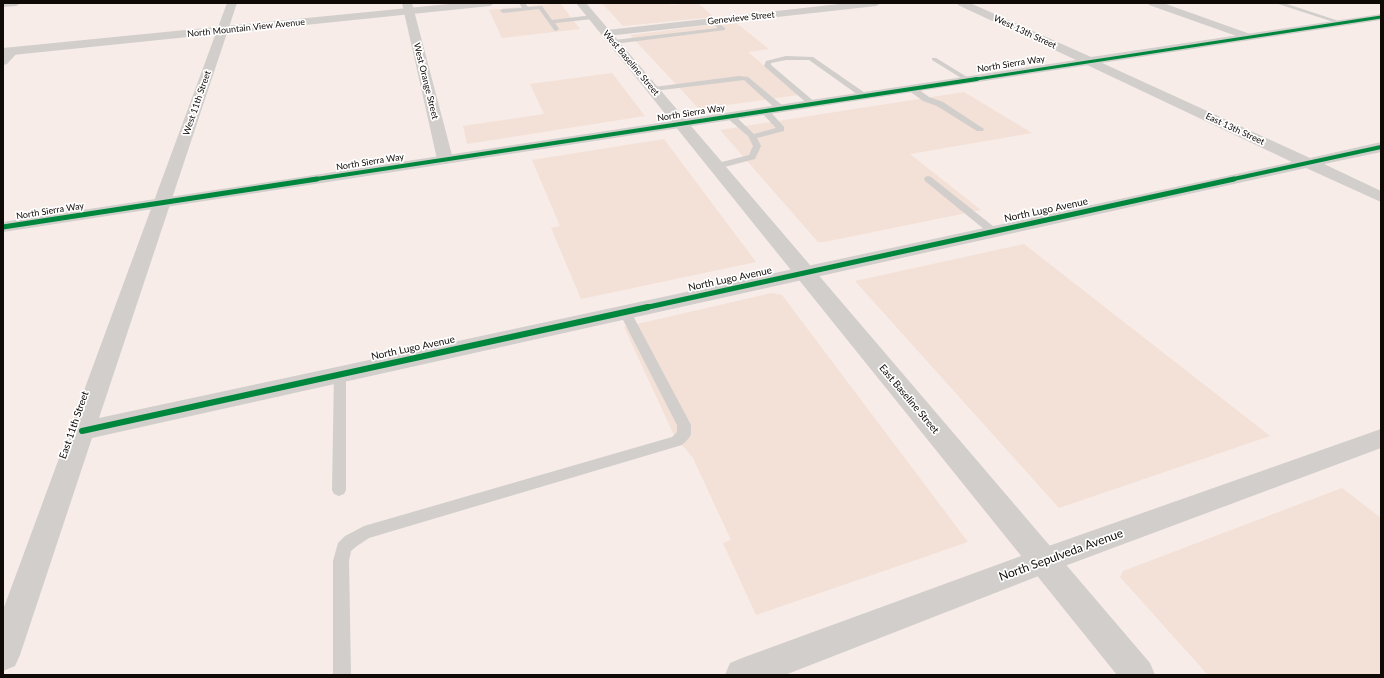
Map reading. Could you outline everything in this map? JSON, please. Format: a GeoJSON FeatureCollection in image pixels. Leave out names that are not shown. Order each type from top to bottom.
{"type":"FeatureCollection","features":[{"type":"Feature","properties":{"kind":"street"},"geometry":{"type":"LineString","coordinates":[[3,4],[16,3]]}},
{"type":"Feature","properties":{"kind":"street","name":"West 11th Street"},"geometry":{"type":"LineString","coordinates":[[163,203],[232,3]]}},
{"type":"Feature","properties":{"kind":"street","name":"North Mountain View Avenue"},"geometry":{"type":"LineString","coordinates":[[7,52],[222,30],[408,7],[490,3]]}},
{"type":"Feature","properties":{"kind":"street","name":"West Baseline Street"},"geometry":{"type":"LineString","coordinates":[[581,3],[682,123]]}},
{"type":"Feature","properties":{"kind":"street","name":"Genevieve Street"},"geometry":{"type":"LineString","coordinates":[[610,38],[713,21],[876,3]]}},
{"type":"Feature","properties":{"kind":"street","name":"West 13th Street"},"geometry":{"type":"LineString","coordinates":[[962,3],[1089,61]]}},
{"type":"Feature","properties":{"kind":"street"},"geometry":{"type":"LineString","coordinates":[[1153,3],[1249,37]]}},
{"type":"Feature","properties":{"kind":"street","name":"West Orange Street"},"geometry":{"type":"LineString","coordinates":[[408,7],[445,159]]}},
{"type":"Feature","properties":{"kind":"street","name":"North Sierra Way"},"geometry":{"type":"LineString","coordinates":[[3,227],[911,88],[972,76],[1089,61],[1381,17]]}},
{"type":"Feature","properties":{"kind":"street"},"geometry":{"type":"LineString","coordinates":[[3,61],[7,52]]}},
{"type":"Feature","properties":{"kind":"street","name":"East 13th Street"},"geometry":{"type":"LineString","coordinates":[[1089,61],[1381,197]]}},
{"type":"Feature","properties":{"kind":"street","name":"East Baseline Street"},"geometry":{"type":"LineString","coordinates":[[682,123],[1138,675]]}},
{"type":"Feature","properties":{"kind":"street","name":"North Lugo Avenue"},"geometry":{"type":"LineString","coordinates":[[82,431],[1381,147]]}},
{"type":"Feature","properties":{"kind":"street","name":"East 11th Street"},"geometry":{"type":"LineString","coordinates":[[3,655],[163,203]]}},
{"type":"Feature","properties":{"kind":"street","name":"North Sepulveda Avenue"},"geometry":{"type":"LineString","coordinates":[[742,675],[1043,561],[1381,438]]}},
{"type":"Feature","properties":{"kind":"lane"},"geometry":{"type":"LineString","coordinates":[[1278,3],[1342,23]]}},
{"type":"Feature","properties":{"kind":"lane"},"geometry":{"type":"LineString","coordinates":[[503,11],[524,6],[540,7],[556,29]]}},
{"type":"Feature","properties":{"kind":"lane"},"geometry":{"type":"LineString","coordinates":[[551,22],[593,17]]}},
{"type":"Feature","properties":{"kind":"lane"},"geometry":{"type":"LineString","coordinates":[[812,103],[767,66],[768,62],[786,58],[811,58],[864,95]]}},
{"type":"Feature","properties":{"kind":"lane"},"geometry":{"type":"LineString","coordinates":[[947,58],[954,62]]}},
{"type":"Feature","properties":{"kind":"lane"},"geometry":{"type":"LineString","coordinates":[[934,60],[972,76]]}},
{"type":"Feature","properties":{"kind":"lane"},"geometry":{"type":"LineString","coordinates":[[654,89],[746,78],[780,108]]}},
{"type":"Feature","properties":{"kind":"lane"},"geometry":{"type":"LineString","coordinates":[[911,88],[926,99],[940,104],[980,129]]}},
{"type":"Feature","properties":{"kind":"lane"},"geometry":{"type":"LineString","coordinates":[[752,137],[777,132],[781,129],[764,110]]}},
{"type":"Feature","properties":{"kind":"lane"},"geometry":{"type":"LineString","coordinates":[[717,166],[752,157],[757,146],[752,137],[730,116]]}},
{"type":"Feature","properties":{"kind":"lane"},"geometry":{"type":"LineString","coordinates":[[928,179],[994,232]]}},
{"type":"Feature","properties":{"kind":"lane"},"geometry":{"type":"LineString","coordinates":[[342,675],[341,561],[344,548],[351,541],[364,533],[677,441],[684,434],[684,425],[625,312]]}},
{"type":"Feature","properties":{"kind":"lane"},"geometry":{"type":"LineString","coordinates":[[339,490],[340,374]]}},
{"type":"Feature","properties":{"kind":"shaded area"},"geometry":{"type":"Polygon","coordinates":[[[560,3],[580,29],[502,38],[489,10],[560,3]]]}},
{"type":"Feature","properties":{"kind":"shaded area"},"geometry":{"type":"Polygon","coordinates":[[[602,3],[668,3],[671,5],[698,3],[714,17],[623,26],[602,3]]]}},
{"type":"Feature","properties":{"kind":"shaded area"},"geometry":{"type":"Polygon","coordinates":[[[735,22],[769,49],[748,52],[798,95],[699,109],[630,35],[735,22]]]}},
{"type":"Feature","properties":{"kind":"shaded area"},"geometry":{"type":"Polygon","coordinates":[[[612,73],[645,116],[467,144],[463,126],[544,114],[530,84],[612,73]]]}},
{"type":"Feature","properties":{"kind":"shaded area"},"geometry":{"type":"Polygon","coordinates":[[[964,92],[1032,133],[910,154],[981,210],[824,242],[818,242],[720,130],[964,92]]]}},
{"type":"Feature","properties":{"kind":"shaded area"},"geometry":{"type":"Polygon","coordinates":[[[664,139],[756,262],[581,299],[551,228],[560,226],[532,160],[664,139]]]}},
{"type":"Feature","properties":{"kind":"shaded area"},"geometry":{"type":"Polygon","coordinates":[[[1024,244],[1270,436],[1059,508],[855,281],[1024,244]]]}},
{"type":"Feature","properties":{"kind":"shaded area"},"geometry":{"type":"Polygon","coordinates":[[[772,293],[782,295],[968,542],[756,615],[723,543],[731,540],[693,458],[674,435],[624,327],[772,293]]]}},
{"type":"Feature","properties":{"kind":"shaded area"},"geometry":{"type":"Polygon","coordinates":[[[1342,488],[1381,518],[1381,675],[1208,675],[1120,577],[1123,571],[1342,488]]]}},
{"type":"Feature","properties":{"kind":"cycle path"},"geometry":{"type":"LineString","coordinates":[[3,227],[1381,17]]}},
{"type":"Feature","properties":{"kind":"cycle path"},"geometry":{"type":"LineString","coordinates":[[82,431],[1381,147]]}}]}
